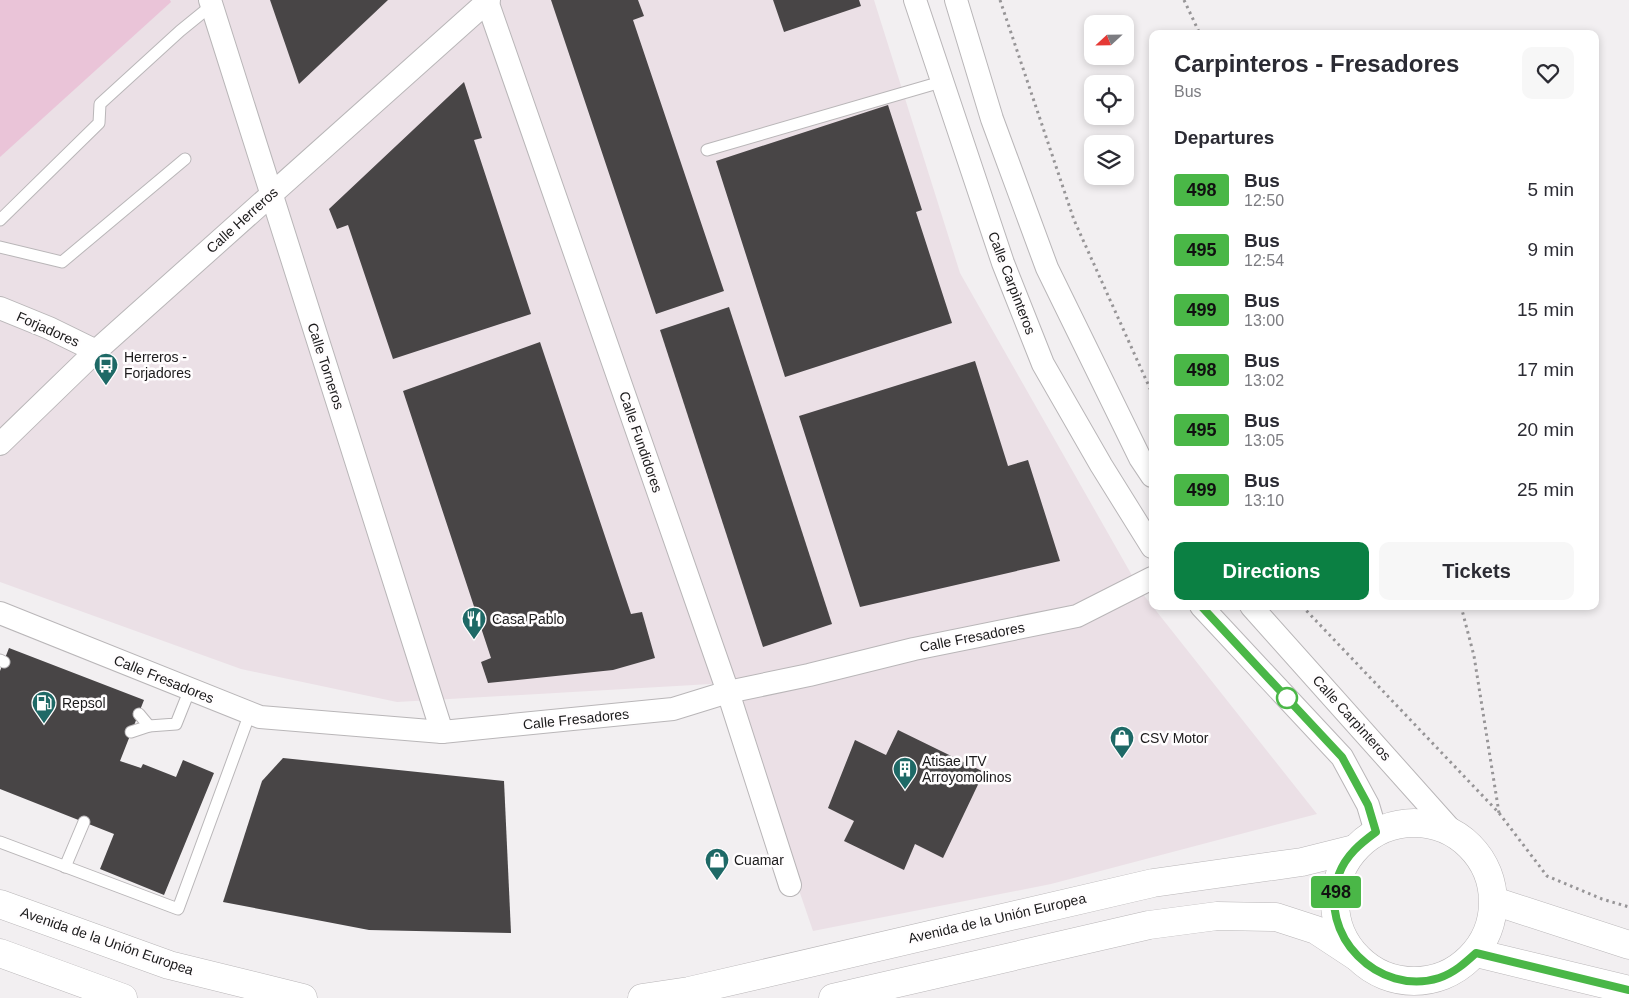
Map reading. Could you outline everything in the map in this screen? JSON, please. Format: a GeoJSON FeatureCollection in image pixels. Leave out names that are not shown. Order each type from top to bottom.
{"type":"FeatureCollection","features":[{"type":"Feature","properties":{"kind":"main road"},"geometry":{"type":"LineString","coordinates":[[833,998],[1149,925],[1217,916],[1276,917],[1316,930],[1357,957],[1374,971],[1395,980],[1417,982],[1440,978],[1460,968],[1476,953],[1490,928],[1494,901],[1491,880],[1483,860],[1469,844],[1452,831],[1427,823],[1401,823],[1376,832],[1354,849],[1339,874],[1334,903],[1340,932],[1357,957]]}},
{"type":"Feature","properties":{"kind":"main road","name":"Avenida de la Unión Europea"},"geometry":{"type":"LineString","coordinates":[[642,998],[689,991],[1153,882],[1302,862],[1354,849]]}},
{"type":"Feature","properties":{"kind":"main road"},"geometry":{"type":"LineString","coordinates":[[1494,901],[1629,945]]}},
{"type":"Feature","properties":{"kind":"main road","name":"Avenida de la Unión Europea"},"geometry":{"type":"LineString","coordinates":[[0,904],[169,965],[303,998]]}},
{"type":"Feature","properties":{"kind":"main road"},"geometry":{"type":"LineString","coordinates":[[0,953],[122,998]]}},
{"type":"Feature","properties":{"kind":"main road"},"geometry":{"type":"LineString","coordinates":[[1476,953],[1629,990]]}},
{"type":"Feature","properties":{"kind":"street","name":"Calle Carpìnteros"},"geometry":{"type":"LineString","coordinates":[[915,0],[1002,263],[1043,364],[1101,465],[1149,542]]}},
{"type":"Feature","properties":{"kind":"street"},"geometry":{"type":"LineString","coordinates":[[956,0],[992,119],[1047,268],[1140,458],[1149,472]]}},
{"type":"Feature","properties":{"kind":"street","name":"Calle Herreros"},"geometry":{"type":"LineString","coordinates":[[0,444],[96,352],[488,1]]}},
{"type":"Feature","properties":{"kind":"street","name":"Calle Fundidores"},"geometry":{"type":"LineString","coordinates":[[488,1],[728,692],[790,885]]}},
{"type":"Feature","properties":{"kind":"street","name":"Calle Torneros"},"geometry":{"type":"LineString","coordinates":[[211,2],[442,732]]}},
{"type":"Feature","properties":{"kind":"street","name":"Forjadores"},"geometry":{"type":"LineString","coordinates":[[0,308],[49,328],[96,352]]}},
{"type":"Feature","properties":{"kind":"street","name":"Calle Fresadores"},"geometry":{"type":"LineString","coordinates":[[0,614],[260,717],[442,732],[673,709],[728,692],[809,675],[914,649],[1077,616],[1149,580]]}},
{"type":"Feature","properties":{"kind":"street"},"geometry":{"type":"LineString","coordinates":[[1205,610],[1342,757],[1368,805],[1376,832]]}},
{"type":"Feature","properties":{"kind":"street","name":"Calle Carpìnteros"},"geometry":{"type":"LineString","coordinates":[[1254,610],[1452,831]]}},
{"type":"Feature","properties":{"kind":"lane"},"geometry":{"type":"LineString","coordinates":[[0,220],[99,123],[100,104],[211,2]]}},
{"type":"Feature","properties":{"kind":"lane"},"geometry":{"type":"LineString","coordinates":[[707,150],[941,82]]}},
{"type":"Feature","properties":{"kind":"lane"},"geometry":{"type":"LineString","coordinates":[[0,246],[62,262],[185,159]]}},
{"type":"Feature","properties":{"kind":"lane"},"geometry":{"type":"LineString","coordinates":[[131,732],[149,726],[176,724],[190,689]]}},
{"type":"Feature","properties":{"kind":"lane"},"geometry":{"type":"LineString","coordinates":[[0,842],[178,909],[250,713]]}},
{"type":"Feature","properties":{"kind":"lane"},"geometry":{"type":"LineString","coordinates":[[139,714],[149,726]]}},
{"type":"Feature","properties":{"kind":"lane"},"geometry":{"type":"LineString","coordinates":[[65,866],[84,822]]}},
{"type":"Feature","properties":{"kind":"path"},"geometry":{"type":"LineString","coordinates":[[1000,0],[1074,220],[1149,386]]}},
{"type":"Feature","properties":{"kind":"path"},"geometry":{"type":"LineString","coordinates":[[1184,0],[1198,30]]}},
{"type":"Feature","properties":{"kind":"path"},"geometry":{"type":"LineString","coordinates":[[1306,610],[1499,813],[1547,876],[1602,899],[1629,907]]}},
{"type":"Feature","properties":{"kind":"path"},"geometry":{"type":"LineString","coordinates":[[1462,610],[1474,656],[1499,813]]}},
{"type":"Feature","properties":{"kind":"shaded area"},"geometry":{"type":"Polygon","coordinates":[[[0,0],[874,0],[960,273],[1142,593],[1149,602],[1149,610],[1155,610],[1317,814],[1051,884],[813,931],[728,683],[397,702],[241,669],[0,582],[0,0]]]}},
{"type":"Feature","properties":{"kind":"shaded area"},"geometry":{"type":"Polygon","coordinates":[[[0,0],[170,0],[171,2],[0,157],[0,0]]]}},
{"type":"Feature","properties":{"kind":"building"},"geometry":{"type":"Polygon","coordinates":[[[270,0],[388,0],[299,84],[270,0]]]}},
{"type":"Feature","properties":{"kind":"building"},"geometry":{"type":"Polygon","coordinates":[[[551,0],[638,0],[644,16],[633,20],[724,291],[656,314],[551,0]]]}},
{"type":"Feature","properties":{"kind":"building"},"geometry":{"type":"Polygon","coordinates":[[[773,0],[859,0],[861,6],[784,32],[773,0]]]}},
{"type":"Feature","properties":{"kind":"building"},"geometry":{"type":"Polygon","coordinates":[[[464,82],[482,138],[474,140],[531,314],[393,359],[348,225],[337,229],[329,209],[464,82]]]}},
{"type":"Feature","properties":{"kind":"building"},"geometry":{"type":"Polygon","coordinates":[[[888,105],[922,210],[916,212],[952,323],[785,377],[716,161],[888,105]]]}},
{"type":"Feature","properties":{"kind":"building"},"geometry":{"type":"Polygon","coordinates":[[[729,307],[832,624],[763,647],[660,330],[729,307]]]}},
{"type":"Feature","properties":{"kind":"building"},"geometry":{"type":"Polygon","coordinates":[[[540,342],[631,614],[642,612],[655,658],[613,670],[488,683],[481,662],[491,658],[403,391],[540,342]]]}},
{"type":"Feature","properties":{"kind":"building"},"geometry":{"type":"Polygon","coordinates":[[[975,361],[1008,466],[1028,460],[1060,561],[860,607],[799,416],[975,361]]]}},
{"type":"Feature","properties":{"kind":"building"},"geometry":{"type":"Polygon","coordinates":[[[9,648],[144,700],[120,761],[141,768],[143,764],[176,777],[183,760],[214,773],[164,895],[100,869],[114,834],[0,789],[0,671],[9,648]]]}},
{"type":"Feature","properties":{"kind":"building","name":"Atisae ITV Arroyomolinos"},"geometry":{"type":"Polygon","coordinates":[[[898,730],[984,772],[943,858],[915,844],[904,870],[844,841],[854,821],[828,808],[855,740],[886,755],[898,730]]]}},
{"type":"Feature","properties":{"kind":"building"},"geometry":{"type":"Polygon","coordinates":[[[283,758],[504,781],[511,933],[369,930],[223,902],[262,781],[283,758]]]}},
{"type":"Feature","properties":{"kind":"bus line","name":"498"},"geometry":{"type":"LineString","coordinates":[[1205,610],[1342,757],[1368,805],[1376,832],[1354,849],[1339,874],[1334,903],[1340,932],[1357,957],[1374,971],[1395,980],[1417,982],[1440,978],[1460,968],[1476,953],[1591,979],[1629,990]]}},
{"type":"Feature","properties":{"kind":"place","name":"Herreros - Forjadores"},"geometry":{"type":"Point","coordinates":[106,386]}},
{"type":"Feature","properties":{"kind":"place","name":"Casa Pablo"},"geometry":{"type":"Point","coordinates":[474,640]}},
{"type":"Feature","properties":{"kind":"place","name":"Repsol"},"geometry":{"type":"Point","coordinates":[44,724]}},
{"type":"Feature","properties":{"kind":"place","name":"CSV Motor"},"geometry":{"type":"Point","coordinates":[1122,759]}},
{"type":"Feature","properties":{"kind":"place","name":"Atisae ITV Arroyomolinos"},"geometry":{"type":"Point","coordinates":[905,790]}},
{"type":"Feature","properties":{"kind":"place","name":"Cuamar"},"geometry":{"type":"Point","coordinates":[717,881]}}]}
